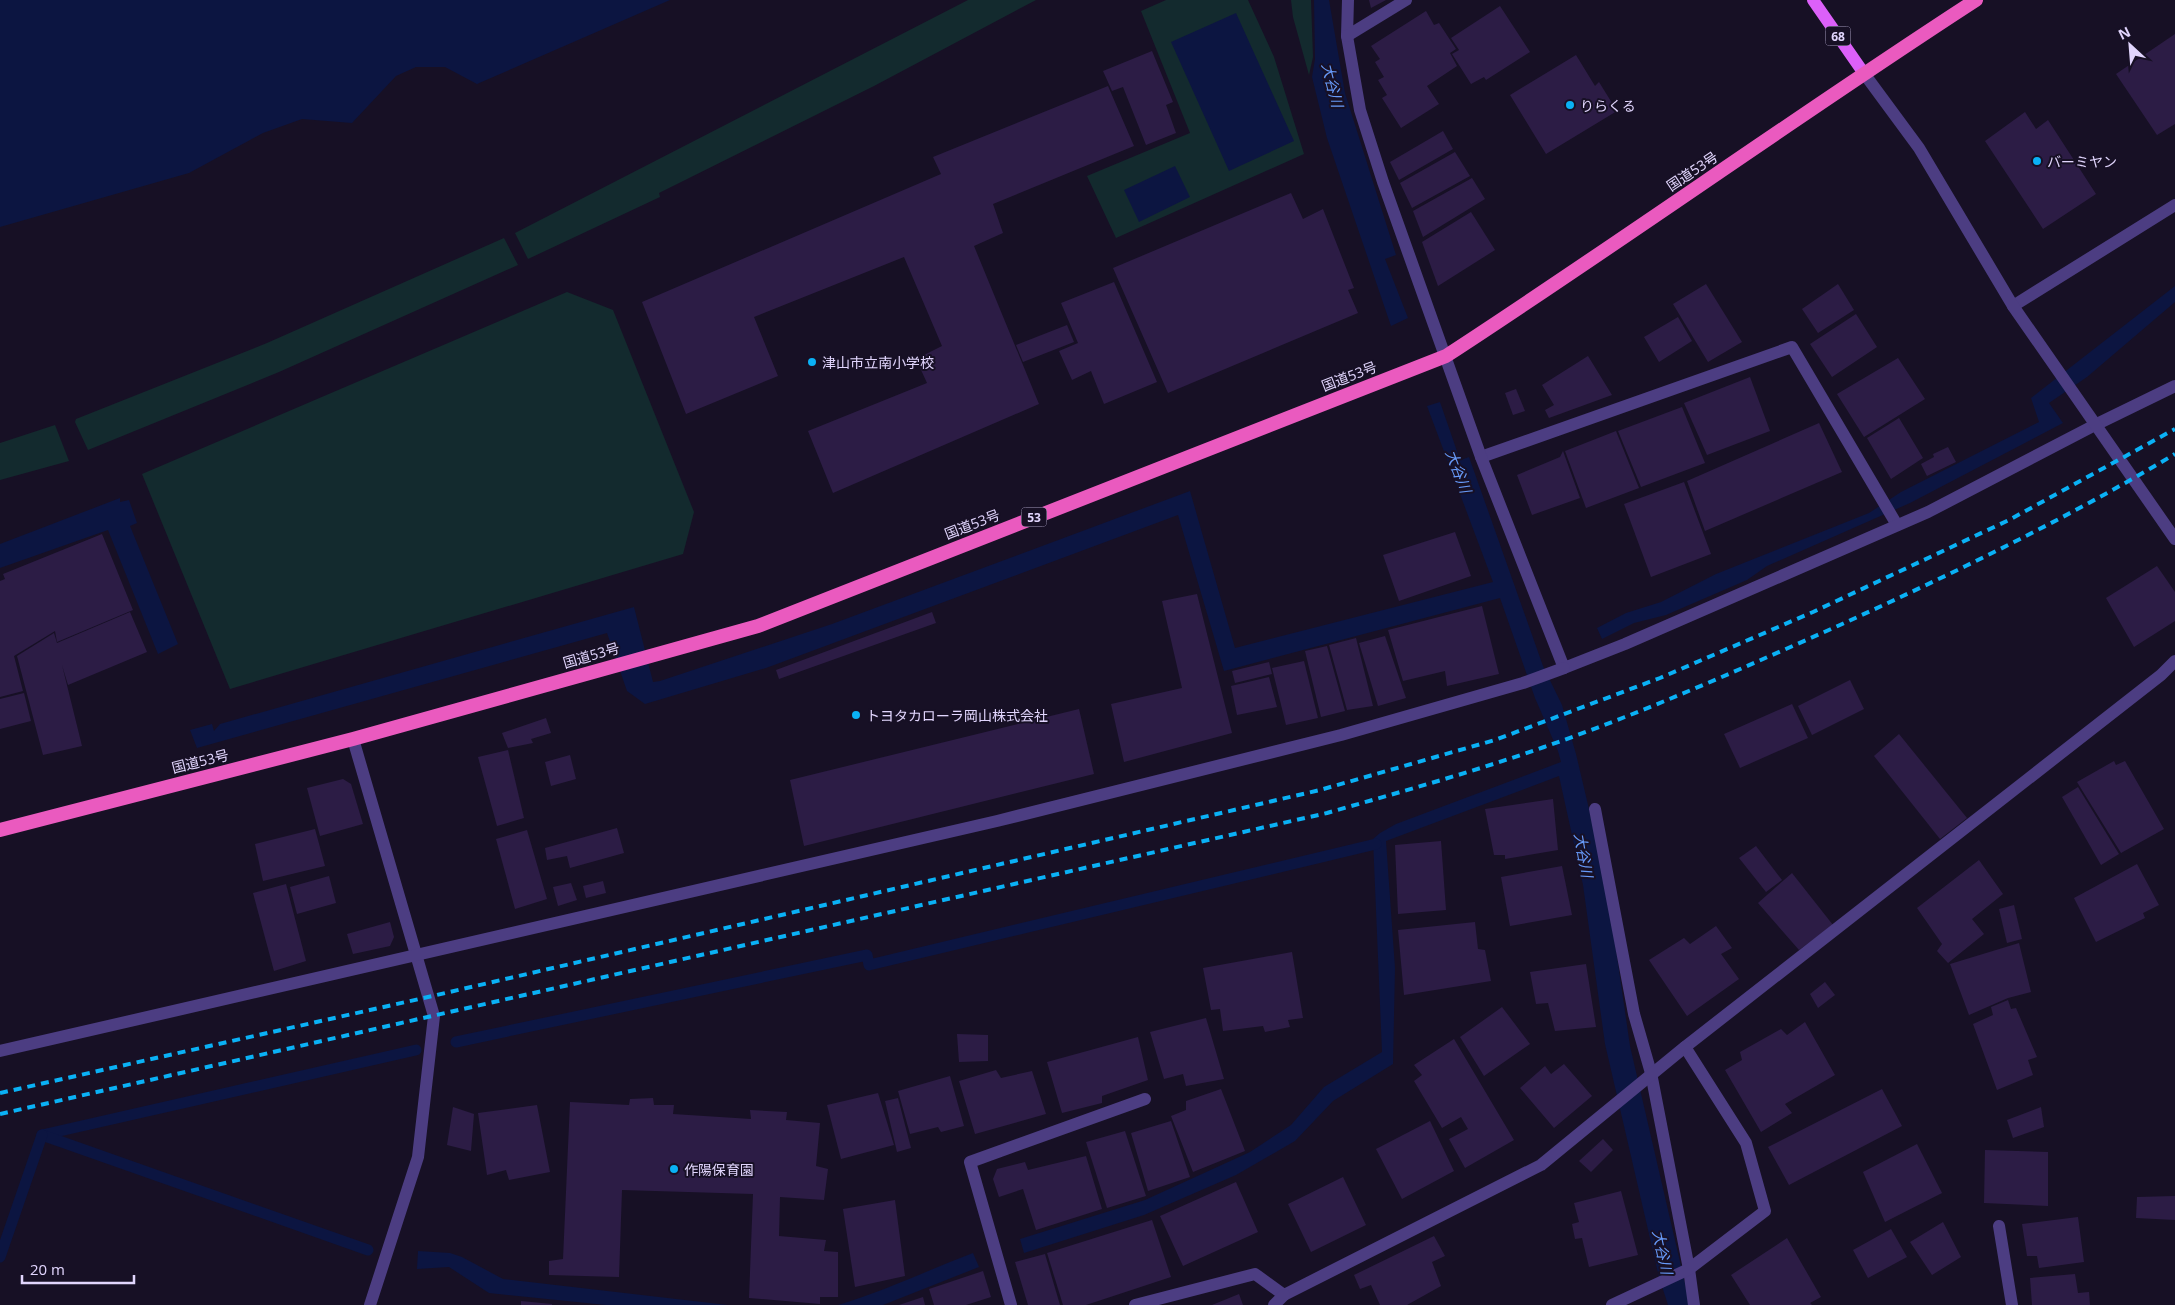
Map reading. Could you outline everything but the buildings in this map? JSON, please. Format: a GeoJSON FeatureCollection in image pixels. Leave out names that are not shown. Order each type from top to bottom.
{"type":"FeatureCollection","features":[{"type":"Feature","properties":{"kind":"highway","name":"国道53号"},"geometry":{"type":"LineString","coordinates":[[0,830],[353,739],[758,626],[1446,356],[1864,72],[1976,0]]}},
{"type":"Feature","properties":{"kind":"main road","name":"68"},"geometry":{"type":"LineString","coordinates":[[1812,0],[1864,72]]}},
{"type":"Feature","properties":{"kind":"street"},"geometry":{"type":"LineString","coordinates":[[1348,0],[1347,36],[1360,110],[1383,182],[1559,670]]}},
{"type":"Feature","properties":{"kind":"street"},"geometry":{"type":"LineString","coordinates":[[1347,36],[1406,0]]}},
{"type":"Feature","properties":{"kind":"street"},"geometry":{"type":"LineString","coordinates":[[1864,72],[1919,148],[2014,306],[2175,539]]}},
{"type":"Feature","properties":{"kind":"street"},"geometry":{"type":"LineString","coordinates":[[2014,306],[2175,205]]}},
{"type":"Feature","properties":{"kind":"street"},"geometry":{"type":"LineString","coordinates":[[1481,457],[1792,347],[1897,526]]}},
{"type":"Feature","properties":{"kind":"street"},"geometry":{"type":"LineString","coordinates":[[0,1051],[997,822],[1341,735],[1523,683],[1625,644],[1928,512],[2095,425],[2175,386]]}},
{"type":"Feature","properties":{"kind":"street"},"geometry":{"type":"LineString","coordinates":[[1274,1305],[1284,1295],[1541,1165],[1651,1073],[2161,675],[2175,661]]}},
{"type":"Feature","properties":{"kind":"street"},"geometry":{"type":"LineString","coordinates":[[353,739],[434,1016],[418,1157],[370,1305]]}},
{"type":"Feature","properties":{"kind":"street"},"geometry":{"type":"LineString","coordinates":[[1595,810],[1634,1014],[1651,1073],[1694,1305]]}},
{"type":"Feature","properties":{"kind":"street"},"geometry":{"type":"LineString","coordinates":[[1612,1305],[1687,1271],[1765,1211],[1746,1143],[1685,1046]]}},
{"type":"Feature","properties":{"kind":"street"},"geometry":{"type":"LineString","coordinates":[[1011,1305],[970,1162],[1144,1100]]}},
{"type":"Feature","properties":{"kind":"street"},"geometry":{"type":"LineString","coordinates":[[1999,1226],[2012,1305]]}},
{"type":"Feature","properties":{"kind":"street"},"geometry":{"type":"LineString","coordinates":[[1135,1305],[1255,1274],[1284,1295]]}},
{"type":"Feature","properties":{"kind":"green space"},"geometry":{"type":"Polygon","coordinates":[[[968,0],[1036,0],[874,86],[659,193],[660,197],[528,259],[515,233],[968,0]]]}},
{"type":"Feature","properties":{"kind":"green space"},"geometry":{"type":"Polygon","coordinates":[[[1166,0],[1248,0],[1274,57],[1304,154],[1116,238],[1087,176],[1190,133],[1141,11],[1166,0]]]}},
{"type":"Feature","properties":{"kind":"green space"},"geometry":{"type":"Polygon","coordinates":[[[1291,0],[1311,0],[1313,57],[1309,75],[1293,17],[1291,0]]]}},
{"type":"Feature","properties":{"kind":"green space"},"geometry":{"type":"Polygon","coordinates":[[[504,238],[518,265],[279,372],[88,450],[75,422],[76,419],[267,343],[504,238]]]}},
{"type":"Feature","properties":{"kind":"green space"},"geometry":{"type":"Polygon","coordinates":[[[567,292],[613,310],[694,512],[683,554],[230,689],[142,474],[567,292]]]}},
{"type":"Feature","properties":{"kind":"green space"},"geometry":{"type":"Polygon","coordinates":[[[55,425],[69,461],[0,480],[0,443],[55,425]]]}},
{"type":"Feature","properties":{"kind":"water"},"geometry":{"type":"Polygon","coordinates":[[[0,0],[670,0],[477,84],[445,67],[416,67],[396,76],[352,123],[302,119],[263,133],[189,173],[0,227],[0,0]]]}},
{"type":"Feature","properties":{"kind":"water","name":"大谷川"},"geometry":{"type":"Polygon","coordinates":[[[1314,0],[1329,0],[1345,93],[1396,255],[1385,259],[1408,318],[1391,326],[1327,138],[1312,77],[1315,59],[1314,0]]]}},
{"type":"Feature","properties":{"kind":"water"},"geometry":{"type":"Polygon","coordinates":[[[1236,13],[1294,141],[1229,171],[1171,42],[1236,13]]]}},
{"type":"Feature","properties":{"kind":"water"},"geometry":{"type":"Polygon","coordinates":[[[1175,166],[1190,197],[1139,222],[1124,190],[1175,166]]]}},
{"type":"Feature","properties":{"kind":"water"},"geometry":{"type":"Polygon","coordinates":[[[2175,286],[2175,302],[2087,377],[2049,403],[2063,423],[1910,503],[1767,566],[1747,580],[1666,615],[1634,623],[1602,639],[1597,628],[1626,613],[1661,602],[1716,574],[1869,513],[1901,492],[2039,422],[2031,398],[2175,286]]]}},
{"type":"Feature","properties":{"kind":"water","name":"大谷川"},"geometry":{"type":"Polygon","coordinates":[[[1440,402],[1459,457],[1461,460],[1469,457],[1543,666],[1562,705],[1576,754],[1606,881],[1630,1046],[1690,1305],[1668,1305],[1659,1277],[1605,1044],[1583,885],[1559,776],[1386,841],[1395,968],[1393,1064],[1333,1101],[1295,1141],[1236,1175],[1144,1215],[1024,1253],[1020,1239],[1145,1200],[1250,1152],[1291,1125],[1324,1087],[1382,1052],[1373,839],[1396,824],[1561,762],[1535,698],[1500,598],[1224,671],[1178,515],[766,668],[645,704],[627,691],[607,633],[197,748],[190,730],[212,724],[214,731],[220,724],[634,607],[653,682],[660,681],[832,624],[1190,491],[1235,648],[1493,582],[1427,406],[1440,402]]]}},
{"type":"Feature","properties":{"kind":"water"},"geometry":{"type":"Polygon","coordinates":[[[120,498],[120,502],[129,500],[137,523],[130,526],[178,644],[158,654],[108,530],[0,568],[0,544],[120,498]]]}},
{"type":"Feature","properties":{"kind":"water"},"geometry":{"type":"Polygon","coordinates":[[[418,1251],[450,1253],[462,1257],[503,1279],[728,1305],[606,1305],[489,1293],[449,1267],[417,1269],[418,1251]]]}},
{"type":"Feature","properties":{"kind":"water"},"geometry":{"type":"Polygon","coordinates":[[[973,1253],[979,1267],[883,1305],[838,1305],[890,1287],[973,1253]]]}},
{"type":"Feature","properties":{"kind":"waterway"},"geometry":{"type":"LineString","coordinates":[[456,1042],[867,955],[869,965],[1376,844]]}},
{"type":"Feature","properties":{"kind":"waterway"},"geometry":{"type":"LineString","coordinates":[[42,1135],[416,1050]]}},
{"type":"Feature","properties":{"kind":"waterway"},"geometry":{"type":"LineString","coordinates":[[42,1135],[368,1250]]}},
{"type":"Feature","properties":{"kind":"waterway"},"geometry":{"type":"LineString","coordinates":[[0,1257],[42,1135]]}},
{"type":"Feature","properties":{"kind":"railway"},"geometry":{"type":"LineString","coordinates":[[0,1093],[428,997],[1320,790],[1495,740],[1660,678],[1813,612],[2009,520],[2175,429]]}},
{"type":"Feature","properties":{"kind":"railway"},"geometry":{"type":"LineString","coordinates":[[0,1114],[1327,813],[1463,773],[1544,747],[1619,719],[1694,689],[1840,625],[2052,523],[2175,454]]}},
{"type":"Feature","properties":{"kind":"place","name":"りらくる"},"geometry":{"type":"Point","coordinates":[1570,105]}},
{"type":"Feature","properties":{"kind":"place","name":"バーミヤン"},"geometry":{"type":"Point","coordinates":[2037,161]}},
{"type":"Feature","properties":{"kind":"place","name":"津山市立南小学校"},"geometry":{"type":"Point","coordinates":[812,362]}},
{"type":"Feature","properties":{"kind":"place","name":"トヨタカローラ岡山株式会社"},"geometry":{"type":"Point","coordinates":[856,715]}},
{"type":"Feature","properties":{"kind":"place","name":"作陽保育園"},"geometry":{"type":"Point","coordinates":[674,1169]}}]}
